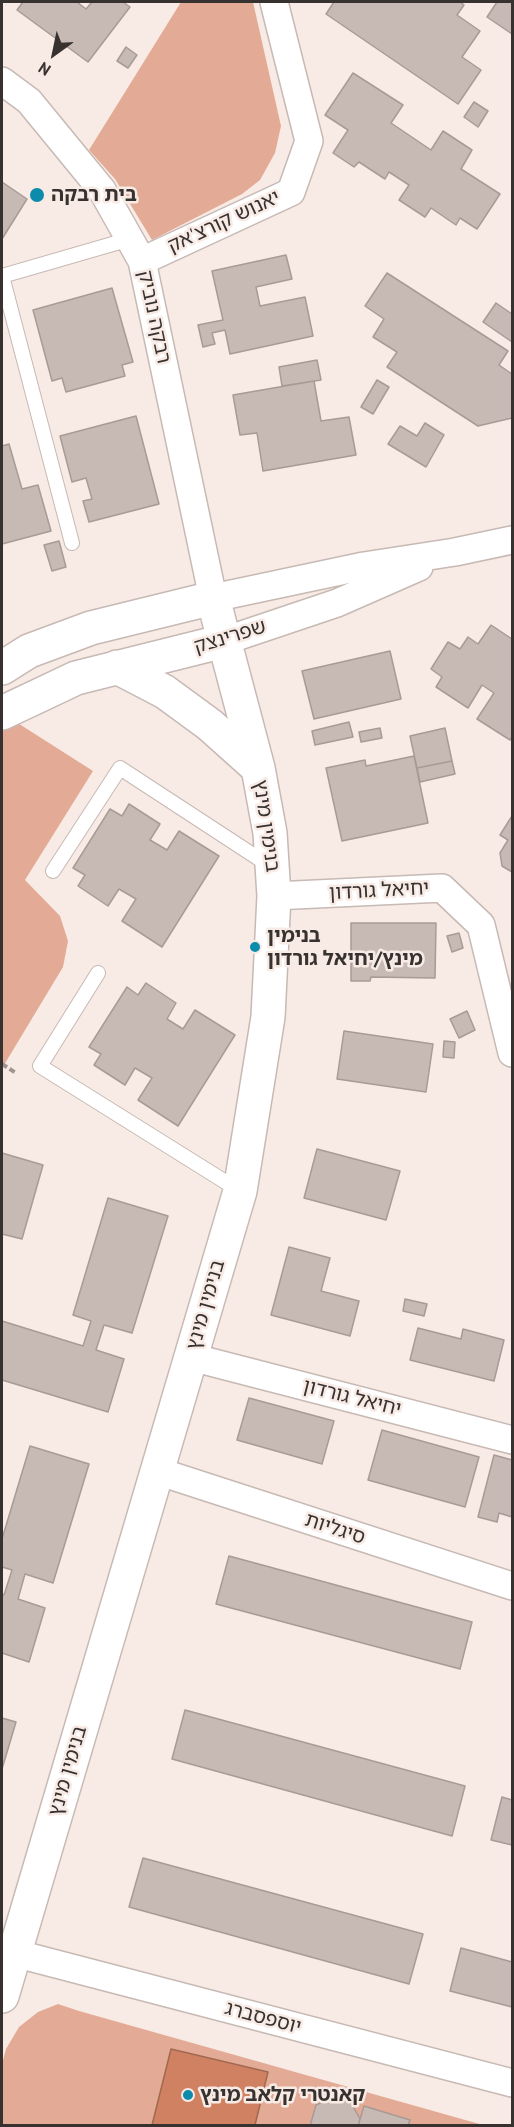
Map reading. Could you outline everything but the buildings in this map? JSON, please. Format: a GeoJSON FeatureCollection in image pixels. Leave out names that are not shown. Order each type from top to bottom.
{"type":"FeatureCollection","features":[{"type":"Feature","properties":{"kind":"street","name":"יאנוש קורצ'אק"},"geometry":{"type":"LineString","coordinates":[[136,250],[291,192],[309,141],[274,2]]}},
{"type":"Feature","properties":{"kind":"street","name":"רבקה נוביק"},"geometry":{"type":"LineString","coordinates":[[2,81],[29,101],[102,190],[136,250],[213,598]]}},
{"type":"Feature","properties":{"kind":"street","name":"שפרינצק"},"geometry":{"type":"LineString","coordinates":[[2,668],[29,651],[91,628],[213,598],[364,566],[455,552],[513,540]]}},
{"type":"Feature","properties":{"kind":"street","name":"שפרינצק"},"geometry":{"type":"LineString","coordinates":[[2,713],[76,678],[224,641],[337,603],[455,552]]}},
{"type":"Feature","properties":{"kind":"street","name":"בנימין מינץ"},"geometry":{"type":"LineString","coordinates":[[2,1996],[240,1191],[268,1017],[273,882],[270,833],[258,768],[213,598]]}},
{"type":"Feature","properties":{"kind":"street"},"geometry":{"type":"LineString","coordinates":[[117,667],[165,692],[210,725],[258,768]]}},
{"type":"Feature","properties":{"kind":"street","name":"יחיאל גורדון"},"geometry":{"type":"LineString","coordinates":[[273,882],[442,888],[481,925],[513,1053]]}},
{"type":"Feature","properties":{"kind":"street","name":"יחיאל גורדון"},"geometry":{"type":"LineString","coordinates":[[191,1357],[513,1440]]}},
{"type":"Feature","properties":{"kind":"street","name":"סיגליות"},"geometry":{"type":"LineString","coordinates":[[157,1471],[513,1586]]}},
{"type":"Feature","properties":{"kind":"street","name":"יוספסברג"},"geometry":{"type":"LineString","coordinates":[[14,1953],[513,2083]]}},
{"type":"Feature","properties":{"kind":"lane"},"geometry":{"type":"LineString","coordinates":[[72,543],[2,276],[136,250]]}},
{"type":"Feature","properties":{"kind":"lane"},"geometry":{"type":"LineString","coordinates":[[53,871],[120,768],[273,882]]}},
{"type":"Feature","properties":{"kind":"lane"},"geometry":{"type":"LineString","coordinates":[[98,973],[40,1066],[240,1191]]}},
{"type":"Feature","properties":{"kind":"shaded area"},"geometry":{"type":"Polygon","coordinates":[[[181,2],[253,2],[281,126],[275,153],[260,180],[242,194],[152,240],[115,179],[89,150],[181,2]]]}},
{"type":"Feature","properties":{"kind":"shaded area"},"geometry":{"type":"Polygon","coordinates":[[[2,713],[93,771],[25,880],[60,916],[68,941],[63,967],[4,1065],[2,1064],[2,713]]]}},
{"type":"Feature","properties":{"kind":"shaded area","name":"קאנטרי קלאב מינץ"},"geometry":{"type":"Polygon","coordinates":[[[58,2004],[483,2125],[2,2125],[2,2064],[6,2049],[19,2027],[38,2012],[58,2004]]]}},
{"type":"Feature","properties":{"kind":"shaded area"},"geometry":{"type":"Polygon","coordinates":[[[171,2049],[268,2072],[255,2125],[152,2125],[171,2049]]]}},
{"type":"Feature","properties":{"kind":"place","name":"בית רבקה"},"geometry":{"type":"Point","coordinates":[37,195]}},
{"type":"Feature","properties":{"kind":"place","name":"בנימין מינץ/יחיאל גורדון"},"geometry":{"type":"Point","coordinates":[255,947]}},
{"type":"Feature","properties":{"kind":"place","name":"קאנטרי קלאב מינץ"},"geometry":{"type":"Point","coordinates":[188,2095]}}]}
